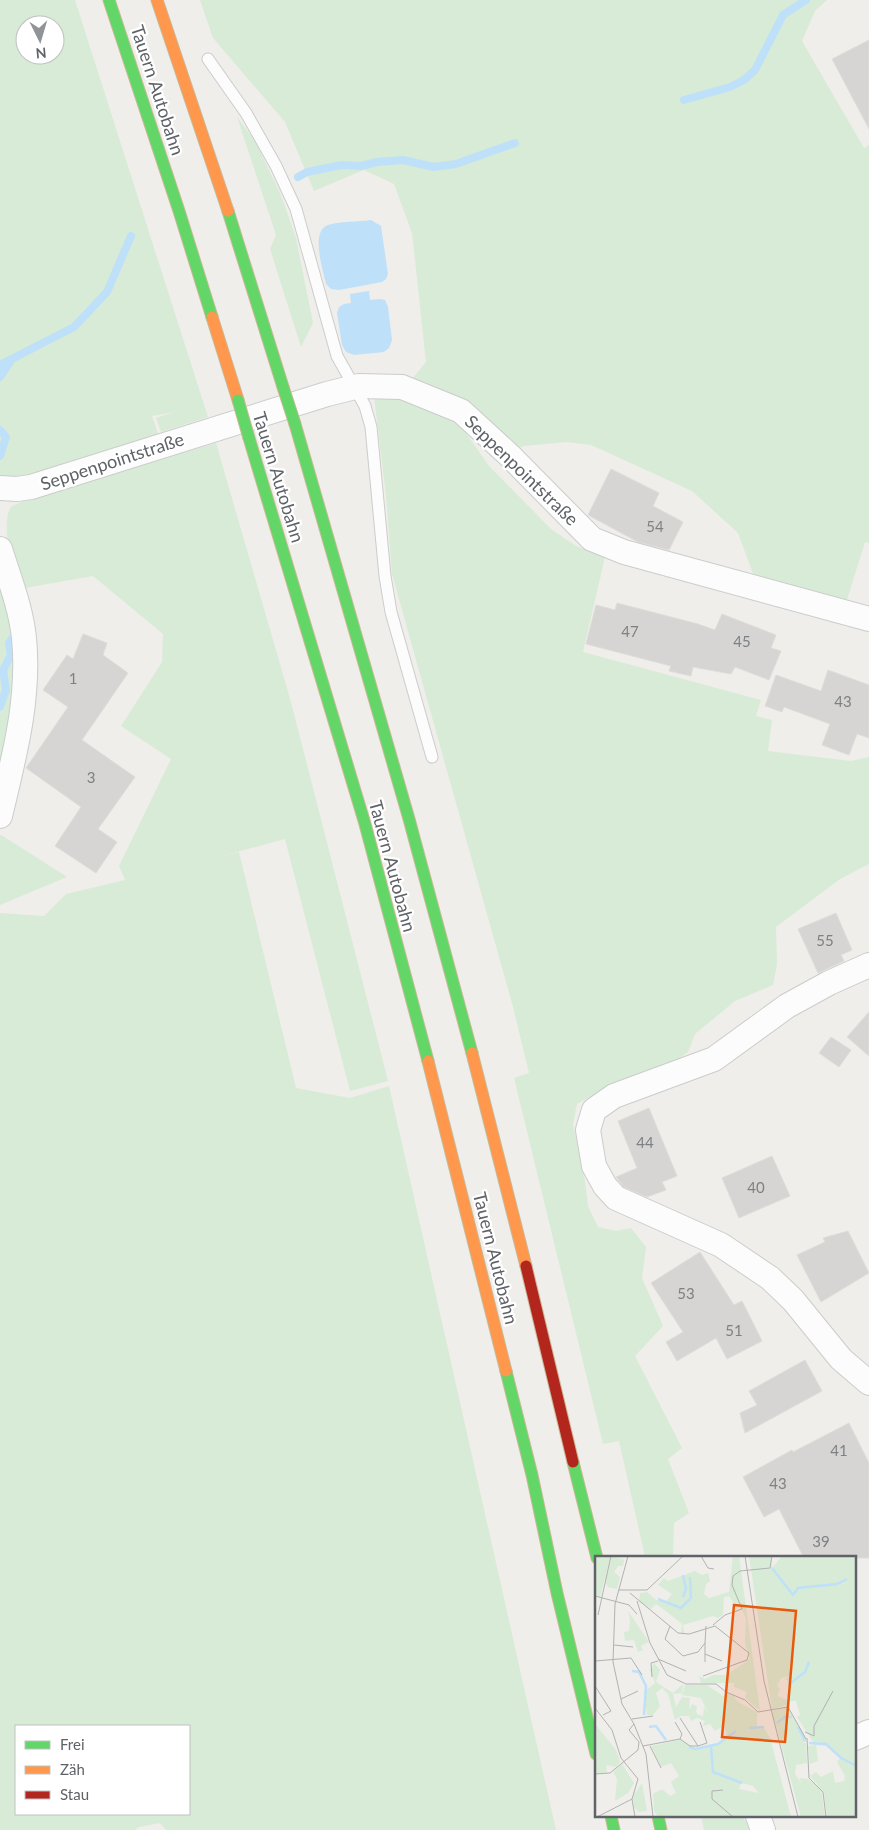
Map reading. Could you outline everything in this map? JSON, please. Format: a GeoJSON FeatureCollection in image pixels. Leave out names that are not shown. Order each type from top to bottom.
{"type":"FeatureCollection","features":[{"type":"Feature","properties":{"kind":"highway","name":"Tauern Autobahn"},"geometry":{"type":"LineString","coordinates":[[109,0],[179,211],[238,400],[365,824],[437,1096],[532,1475],[557,1593],[595,1750]]}},
{"type":"Feature","properties":{"kind":"highway","name":"Tauern Autobahn"},"geometry":{"type":"LineString","coordinates":[[158,0],[224,198],[295,424],[406,809],[488,1112],[597,1556]]}},
{"type":"Feature","properties":{"kind":"street","name":"Seppenpointstraße"},"geometry":{"type":"LineString","coordinates":[[0,488],[17,489],[31,487],[327,394],[355,388],[402,387],[461,411],[510,456],[592,538],[624,552],[869,619]]}},
{"type":"Feature","properties":{"kind":"street"},"geometry":{"type":"LineString","coordinates":[[0,549],[17,601],[24,637],[26,670],[21,725],[0,816]]}},
{"type":"Feature","properties":{"kind":"street"},"geometry":{"type":"LineString","coordinates":[[869,965],[829,983],[787,1006],[714,1060],[614,1096],[594,1110],[588,1130],[594,1166],[605,1186],[616,1198],[721,1245],[770,1278],[793,1300],[841,1359],[869,1384]]}},
{"type":"Feature","properties":{"kind":"street"},"geometry":{"type":"LineString","coordinates":[[856,1738],[869,1732]]}},
{"type":"Feature","properties":{"kind":"street"},"geometry":{"type":"LineString","coordinates":[[759,1818],[763,1830]]}},
{"type":"Feature","properties":{"kind":"lane"},"geometry":{"type":"LineString","coordinates":[[208,59],[246,113],[276,166],[296,209],[337,356],[365,406],[371,427],[385,576],[391,612],[432,757]]}},
{"type":"Feature","properties":{"kind":"green space"},"geometry":{"type":"Polygon","coordinates":[[[0,0],[75,0],[208,417],[161,432],[156,418],[174,412],[152,416],[158,434],[14,479],[0,478],[0,0]]]}},
{"type":"Feature","properties":{"kind":"green space"},"geometry":{"type":"Polygon","coordinates":[[[200,0],[827,0],[815,11],[802,41],[864,148],[869,145],[869,543],[865,542],[846,603],[755,579],[738,533],[692,491],[591,445],[566,442],[524,446],[510,451],[411,380],[426,362],[412,233],[394,184],[364,170],[314,191],[285,122],[213,38],[200,0]]]}},
{"type":"Feature","properties":{"kind":"green space"},"geometry":{"type":"Polygon","coordinates":[[[237,117],[255,141],[281,195],[296,238],[313,323],[301,347],[270,249],[276,235],[237,117]]]}},
{"type":"Feature","properties":{"kind":"green space"},"geometry":{"type":"Polygon","coordinates":[[[374,396],[403,398],[431,407],[461,426],[489,466],[551,529],[576,546],[605,557],[583,652],[761,700],[756,716],[772,720],[768,751],[851,761],[869,757],[869,864],[840,879],[776,927],[777,964],[773,985],[735,1001],[695,1034],[688,1052],[623,1099],[598,1092],[577,1104],[573,1124],[585,1181],[588,1206],[598,1227],[616,1231],[631,1228],[646,1247],[642,1278],[663,1326],[635,1356],[682,1448],[668,1459],[689,1513],[674,1523],[673,1556],[645,1556],[619,1441],[603,1444],[514,1078],[529,1073],[513,1007],[392,574],[386,496],[374,396]]]}},
{"type":"Feature","properties":{"kind":"green space"},"geometry":{"type":"Polygon","coordinates":[[[216,443],[291,702],[388,1081],[350,1091],[285,839],[215,858],[239,852],[296,1088],[350,1098],[389,1086],[556,1830],[166,1830],[160,1823],[139,1827],[135,1830],[0,1830],[0,913],[44,916],[66,894],[125,880],[119,866],[171,759],[121,726],[162,662],[163,634],[93,576],[19,589],[7,535],[8,515],[11,507],[216,443]]]}},
{"type":"Feature","properties":{"kind":"green space"},"geometry":{"type":"Polygon","coordinates":[[[0,587],[14,636],[18,674],[0,777],[0,587]]]}},
{"type":"Feature","properties":{"kind":"green space"},"geometry":{"type":"Polygon","coordinates":[[[0,835],[3,836],[67,877],[0,905],[0,835]]]}},
{"type":"Feature","properties":{"kind":"green space"},"geometry":{"type":"Polygon","coordinates":[[[701,1818],[743,1818],[752,1830],[704,1830],[701,1818]]]}},
{"type":"Feature","properties":{"kind":"water"},"geometry":{"type":"Polygon","coordinates":[[[371,220],[381,226],[388,274],[386,279],[382,282],[339,290],[331,289],[326,284],[319,252],[320,235],[323,229],[333,224],[371,220]]]}},
{"type":"Feature","properties":{"kind":"water"},"geometry":{"type":"Polygon","coordinates":[[[369,291],[370,300],[385,300],[388,307],[392,340],[389,348],[384,352],[354,355],[346,352],[342,345],[337,313],[339,307],[351,303],[350,294],[369,291]]]}},
{"type":"Feature","properties":{"kind":"building"},"geometry":{"type":"Polygon","coordinates":[[[869,40],[869,129],[832,59],[869,40]]]}},
{"type":"Feature","properties":{"kind":"building"},"geometry":{"type":"Polygon","coordinates":[[[611,469],[659,493],[653,506],[683,522],[669,550],[638,542],[588,515],[611,469]]]}},
{"type":"Feature","properties":{"kind":"building"},"geometry":{"type":"Polygon","coordinates":[[[617,603],[715,630],[722,614],[776,635],[771,648],[781,651],[769,680],[735,667],[731,674],[693,667],[691,676],[669,671],[671,666],[586,644],[596,605],[615,610],[617,603]]]}},
{"type":"Feature","properties":{"kind":"building"},"geometry":{"type":"Polygon","coordinates":[[[83,634],[107,643],[103,655],[128,673],[82,740],[135,777],[98,829],[117,842],[96,873],[55,846],[81,807],[26,768],[68,707],[43,690],[67,655],[73,659],[83,634]]]}},
{"type":"Feature","properties":{"kind":"building"},"geometry":{"type":"Polygon","coordinates":[[[828,670],[869,685],[869,738],[857,734],[849,755],[822,745],[830,724],[784,707],[782,712],[765,706],[776,675],[821,691],[828,670]]]}},
{"type":"Feature","properties":{"kind":"building"},"geometry":{"type":"Polygon","coordinates":[[[836,913],[852,950],[841,955],[844,961],[818,973],[798,929],[836,913]]]}},
{"type":"Feature","properties":{"kind":"building"},"geometry":{"type":"Polygon","coordinates":[[[869,1012],[869,1056],[847,1037],[869,1012]]]}},
{"type":"Feature","properties":{"kind":"building"},"geometry":{"type":"Polygon","coordinates":[[[831,1037],[851,1050],[839,1067],[819,1053],[831,1037]]]}},
{"type":"Feature","properties":{"kind":"building"},"geometry":{"type":"Polygon","coordinates":[[[649,1108],[677,1176],[662,1182],[666,1190],[647,1197],[624,1187],[616,1177],[637,1168],[618,1121],[649,1108]]]}},
{"type":"Feature","properties":{"kind":"building"},"geometry":{"type":"Polygon","coordinates":[[[772,1156],[790,1196],[739,1218],[722,1178],[772,1156]]]}},
{"type":"Feature","properties":{"kind":"building"},"geometry":{"type":"Polygon","coordinates":[[[848,1231],[869,1273],[821,1302],[797,1255],[825,1242],[823,1238],[848,1231]]]}},
{"type":"Feature","properties":{"kind":"building"},"geometry":{"type":"Polygon","coordinates":[[[700,1252],[734,1305],[742,1301],[762,1341],[727,1359],[716,1338],[677,1361],[666,1342],[683,1332],[651,1283],[700,1252]]]}},
{"type":"Feature","properties":{"kind":"building"},"geometry":{"type":"Polygon","coordinates":[[[805,1360],[822,1391],[745,1433],[740,1413],[757,1405],[749,1391],[805,1360]]]}},
{"type":"Feature","properties":{"kind":"building"},"geometry":{"type":"Polygon","coordinates":[[[849,1423],[869,1463],[869,1558],[856,1558],[856,1556],[803,1556],[779,1509],[764,1517],[743,1477],[792,1450],[793,1452],[849,1423]]]}},
{"type":"Feature","properties":{"kind":"waterway"},"geometry":{"type":"LineString","coordinates":[[684,100],[730,87],[744,80],[755,70],[783,15],[806,0]]}},
{"type":"Feature","properties":{"kind":"waterway"},"geometry":{"type":"LineString","coordinates":[[298,177],[307,172],[342,165],[361,166],[377,162],[403,160],[434,167],[456,164],[515,143]]}},
{"type":"Feature","properties":{"kind":"waterway"},"geometry":{"type":"LineString","coordinates":[[0,365],[74,327],[107,292],[131,236]]}},
{"type":"Feature","properties":{"kind":"waterway"},"geometry":{"type":"LineString","coordinates":[[0,377],[10,362]]}},
{"type":"Feature","properties":{"kind":"waterway"},"geometry":{"type":"LineString","coordinates":[[0,430],[6,437],[0,456]]}},
{"type":"Feature","properties":{"kind":"waterway"},"geometry":{"type":"LineString","coordinates":[[0,707],[6,690],[3,670],[11,655],[9,643],[15,635],[15,630]]}},
{"type":"Feature","properties":{"kind":"traffic: fast"},"geometry":{"type":"LineString","coordinates":[[109,0],[212,317]]}},
{"type":"Feature","properties":{"kind":"traffic: fast"},"geometry":{"type":"LineString","coordinates":[[228,211],[283,387]]}},
{"type":"Feature","properties":{"kind":"traffic: fast"},"geometry":{"type":"LineString","coordinates":[[283,387],[295,424]]}},
{"type":"Feature","properties":{"kind":"traffic: fast"},"geometry":{"type":"LineString","coordinates":[[238,400],[249,438]]}},
{"type":"Feature","properties":{"kind":"traffic: fast"},"geometry":{"type":"LineString","coordinates":[[295,424],[409,819],[472,1053]]}},
{"type":"Feature","properties":{"kind":"traffic: fast"},"geometry":{"type":"LineString","coordinates":[[249,438],[365,824],[428,1061]]}},
{"type":"Feature","properties":{"kind":"traffic: fast"},"geometry":{"type":"LineString","coordinates":[[506,1371],[532,1475],[557,1593],[595,1750]]}},
{"type":"Feature","properties":{"kind":"traffic: fast"},"geometry":{"type":"LineString","coordinates":[[573,1462],[596,1556]]}},
{"type":"Feature","properties":{"kind":"traffic: fast"},"geometry":{"type":"LineString","coordinates":[[611,1818],[614,1830]]}},
{"type":"Feature","properties":{"kind":"traffic: fast"},"geometry":{"type":"LineString","coordinates":[[658,1818],[661,1830]]}},
{"type":"Feature","properties":{"kind":"traffic: slow"},"geometry":{"type":"LineString","coordinates":[[157,0],[228,211]]}},
{"type":"Feature","properties":{"kind":"traffic: slow"},"geometry":{"type":"LineString","coordinates":[[212,317],[238,400]]}},
{"type":"Feature","properties":{"kind":"traffic: slow"},"geometry":{"type":"LineString","coordinates":[[472,1053],[526,1266]]}},
{"type":"Feature","properties":{"kind":"traffic: slow"},"geometry":{"type":"LineString","coordinates":[[428,1061],[506,1371]]}},
{"type":"Feature","properties":{"kind":"traffic: jam"},"geometry":{"type":"LineString","coordinates":[[526,1266],[573,1462]]}}]}
